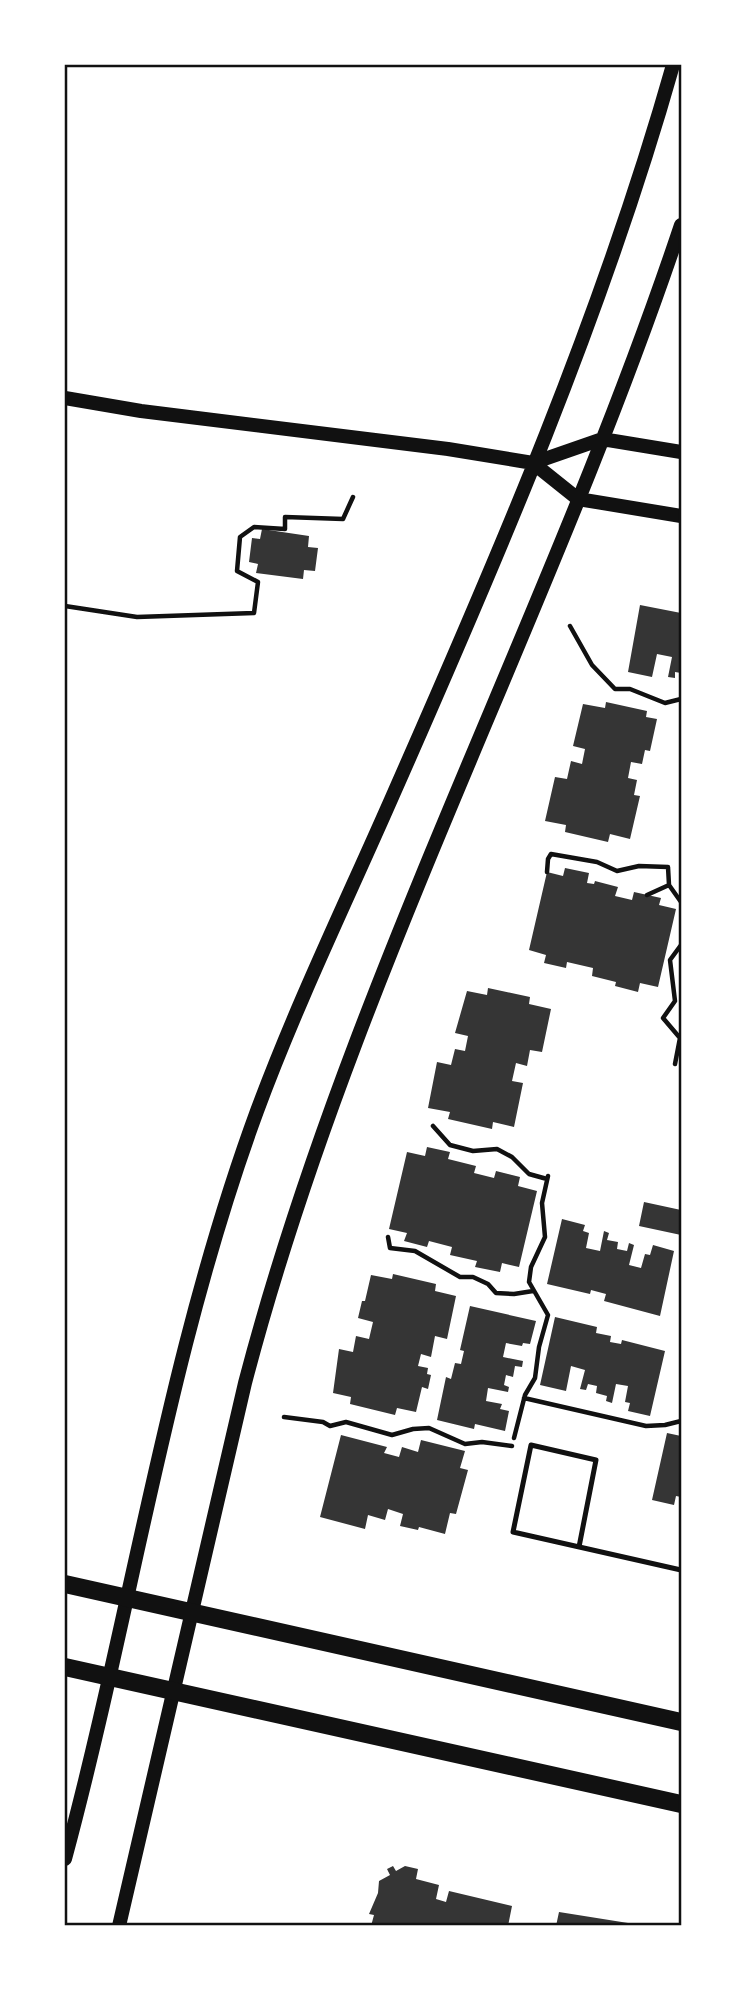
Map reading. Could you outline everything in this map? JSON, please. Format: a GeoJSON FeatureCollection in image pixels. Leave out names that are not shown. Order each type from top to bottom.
{"type":"FeatureCollection","features":[{"type":"Feature","properties":{"kind":"main road"},"geometry":{"type":"LineString","coordinates":[[65,1859],[195,1307],[255,1117],[310,978],[398,784],[566,384],[608,268],[673,65]]}},
{"type":"Feature","properties":{"kind":"main road"},"geometry":{"type":"LineString","coordinates":[[119,1926],[225,1461],[265,1305],[316,1148],[422,870],[578,499],[646,329],[681,225]]}},
{"type":"Feature","properties":{"kind":"main road"},"geometry":{"type":"LineString","coordinates":[[65,398],[141,411],[448,449],[533,463],[602,439],[681,452]]}},
{"type":"Feature","properties":{"kind":"main road"},"geometry":{"type":"LineString","coordinates":[[533,463],[578,499],[681,516]]}},
{"type":"Feature","properties":{"kind":"main road"},"geometry":{"type":"LineString","coordinates":[[65,1584],[681,1722]]}},
{"type":"Feature","properties":{"kind":"main road"},"geometry":{"type":"LineString","coordinates":[[65,1667],[681,1804]]}},
{"type":"Feature","properties":{"kind":"lane"},"geometry":{"type":"LineString","coordinates":[[579,1547],[596,1460],[531,1445],[513,1532],[579,1547],[681,1570]]}},
{"type":"Feature","properties":{"kind":"path"},"geometry":{"type":"LineString","coordinates":[[65,606],[137,617],[254,613],[258,582],[237,571],[240,537],[254,527],[285,529],[285,517],[343,519],[354,497]]}},
{"type":"Feature","properties":{"kind":"path"},"geometry":{"type":"LineString","coordinates":[[570,626],[592,665],[615,689],[630,689],[665,703],[681,699]]}},
{"type":"Feature","properties":{"kind":"path"},"geometry":{"type":"LineString","coordinates":[[547,872],[551,854],[597,862],[617,871],[639,866],[668,867],[668,885],[681,902]]}},
{"type":"Feature","properties":{"kind":"path"},"geometry":{"type":"LineString","coordinates":[[647,895],[668,885]]}},
{"type":"Feature","properties":{"kind":"path"},"geometry":{"type":"LineString","coordinates":[[675,1063],[680,1038],[663,1018],[675,1001],[670,960],[681,945]]}},
{"type":"Feature","properties":{"kind":"path"},"geometry":{"type":"LineString","coordinates":[[284,1417],[323,1422],[330,1426],[346,1422],[392,1435],[429,1428],[465,1444],[482,1442],[513,1446],[524,1398],[535,1378],[539,1347],[548,1315],[529,1282],[531,1267],[545,1237],[542,1203],[547,1177],[529,1174],[512,1157],[497,1149],[473,1151],[450,1145],[433,1126]]}},
{"type":"Feature","properties":{"kind":"path"},"geometry":{"type":"LineString","coordinates":[[388,1237],[390,1248],[415,1251],[460,1277],[473,1277],[488,1284],[496,1293],[533,1291]]}},
{"type":"Feature","properties":{"kind":"path"},"geometry":{"type":"LineString","coordinates":[[524,1398],[646,1426],[681,1421]]}},
{"type":"Feature","properties":{"kind":"building"},"geometry":{"type":"Polygon","coordinates":[[[262,529],[309,536],[308,547],[318,548],[315,571],[304,570],[303,579],[256,573],[258,564],[249,562],[252,538],[260,539],[262,529]]]}},
{"type":"Feature","properties":{"kind":"building"},"geometry":{"type":"Polygon","coordinates":[[[640,605],[681,613],[681,673],[675,672],[675,678],[668,677],[672,657],[657,654],[652,677],[628,672],[640,605]]]}},
{"type":"Feature","properties":{"kind":"building"},"geometry":{"type":"Polygon","coordinates":[[[606,702],[647,711],[646,717],[657,719],[650,751],[645,750],[642,764],[631,762],[628,778],[637,780],[634,795],[640,796],[630,839],[610,834],[608,842],[565,832],[566,825],[545,821],[555,777],[567,779],[571,761],[582,764],[585,749],[573,746],[583,704],[605,708],[606,702]]]}},
{"type":"Feature","properties":{"kind":"building"},"geometry":{"type":"Polygon","coordinates":[[[565,868],[589,873],[587,883],[594,884],[595,881],[618,887],[615,896],[632,900],[634,892],[661,898],[659,905],[676,909],[658,987],[640,983],[638,992],[615,986],[616,982],[592,976],[593,968],[567,962],[566,968],[544,963],[546,955],[529,950],[547,872],[563,876],[565,868]]]}},
{"type":"Feature","properties":{"kind":"building"},"geometry":{"type":"Polygon","coordinates":[[[488,988],[530,997],[529,1004],[551,1009],[542,1052],[530,1050],[527,1066],[516,1063],[512,1081],[523,1083],[514,1127],[493,1122],[492,1129],[448,1119],[450,1112],[428,1108],[437,1062],[451,1065],[455,1049],[465,1051],[468,1036],[455,1033],[467,991],[487,995],[488,988]]]}},
{"type":"Feature","properties":{"kind":"building"},"geometry":{"type":"Polygon","coordinates":[[[427,1147],[450,1152],[448,1159],[476,1166],[474,1173],[494,1178],[496,1171],[520,1177],[518,1186],[537,1191],[519,1267],[502,1263],[500,1272],[475,1267],[477,1261],[450,1255],[452,1247],[429,1241],[427,1247],[404,1241],[407,1233],[389,1229],[407,1152],[425,1156],[427,1147]]]}},
{"type":"Feature","properties":{"kind":"building"},"geometry":{"type":"Polygon","coordinates":[[[644,1202],[681,1210],[681,1235],[639,1226],[644,1202]]]}},
{"type":"Feature","properties":{"kind":"building"},"geometry":{"type":"Polygon","coordinates":[[[562,1219],[585,1225],[583,1231],[589,1233],[586,1248],[600,1251],[604,1231],[609,1233],[607,1240],[618,1242],[617,1249],[627,1251],[629,1243],[634,1245],[629,1265],[641,1268],[645,1254],[650,1255],[653,1245],[674,1251],[660,1316],[604,1301],[606,1294],[591,1290],[590,1294],[547,1284],[562,1219]]]}},
{"type":"Feature","properties":{"kind":"building"},"geometry":{"type":"Polygon","coordinates":[[[393,1274],[436,1284],[435,1291],[456,1296],[447,1339],[435,1336],[431,1357],[421,1354],[418,1366],[428,1368],[427,1374],[431,1375],[428,1389],[422,1387],[416,1412],[397,1408],[395,1415],[350,1404],[351,1397],[333,1393],[339,1349],[353,1352],[356,1336],[369,1339],[373,1322],[358,1318],[371,1275],[392,1279],[393,1274]]]}},
{"type":"Feature","properties":{"kind":"building"},"geometry":{"type":"Polygon","coordinates":[[[470,1306],[536,1321],[530,1344],[523,1343],[522,1346],[506,1343],[503,1357],[523,1361],[522,1367],[515,1366],[513,1377],[506,1375],[504,1385],[509,1387],[508,1392],[488,1388],[486,1401],[502,1404],[500,1409],[509,1411],[505,1431],[475,1424],[474,1429],[437,1420],[446,1377],[451,1379],[455,1363],[461,1364],[464,1351],[460,1350],[470,1306]]]}},
{"type":"Feature","properties":{"kind":"building"},"geometry":{"type":"Polygon","coordinates":[[[555,1317],[597,1327],[596,1333],[611,1336],[610,1342],[621,1344],[622,1340],[665,1351],[650,1416],[628,1411],[630,1403],[625,1402],[628,1386],[616,1384],[612,1403],[606,1401],[607,1396],[596,1393],[597,1386],[588,1384],[586,1390],[580,1389],[585,1370],[571,1366],[566,1391],[540,1385],[555,1317]]]}},
{"type":"Feature","properties":{"kind":"building"},"geometry":{"type":"Polygon","coordinates":[[[667,1433],[681,1436],[681,1497],[676,1496],[674,1505],[652,1500],[667,1433]]]}},
{"type":"Feature","properties":{"kind":"building"},"geometry":{"type":"Polygon","coordinates":[[[341,1435],[387,1447],[384,1453],[399,1457],[402,1447],[418,1452],[421,1440],[465,1451],[460,1468],[468,1470],[456,1514],[450,1513],[445,1534],[419,1527],[418,1530],[400,1526],[403,1514],[388,1509],[385,1520],[368,1515],[365,1529],[320,1517],[341,1435]]]}},
{"type":"Feature","properties":{"kind":"building"},"geometry":{"type":"Polygon","coordinates":[[[393,1866],[396,1871],[405,1866],[418,1869],[416,1879],[439,1885],[436,1899],[446,1902],[449,1891],[512,1906],[508,1926],[371,1926],[374,1915],[369,1914],[378,1893],[379,1881],[390,1875],[387,1869],[393,1866]]]}},
{"type":"Feature","properties":{"kind":"building"},"geometry":{"type":"Polygon","coordinates":[[[559,1912],[628,1923],[627,1926],[556,1926],[559,1912]]]}}]}
